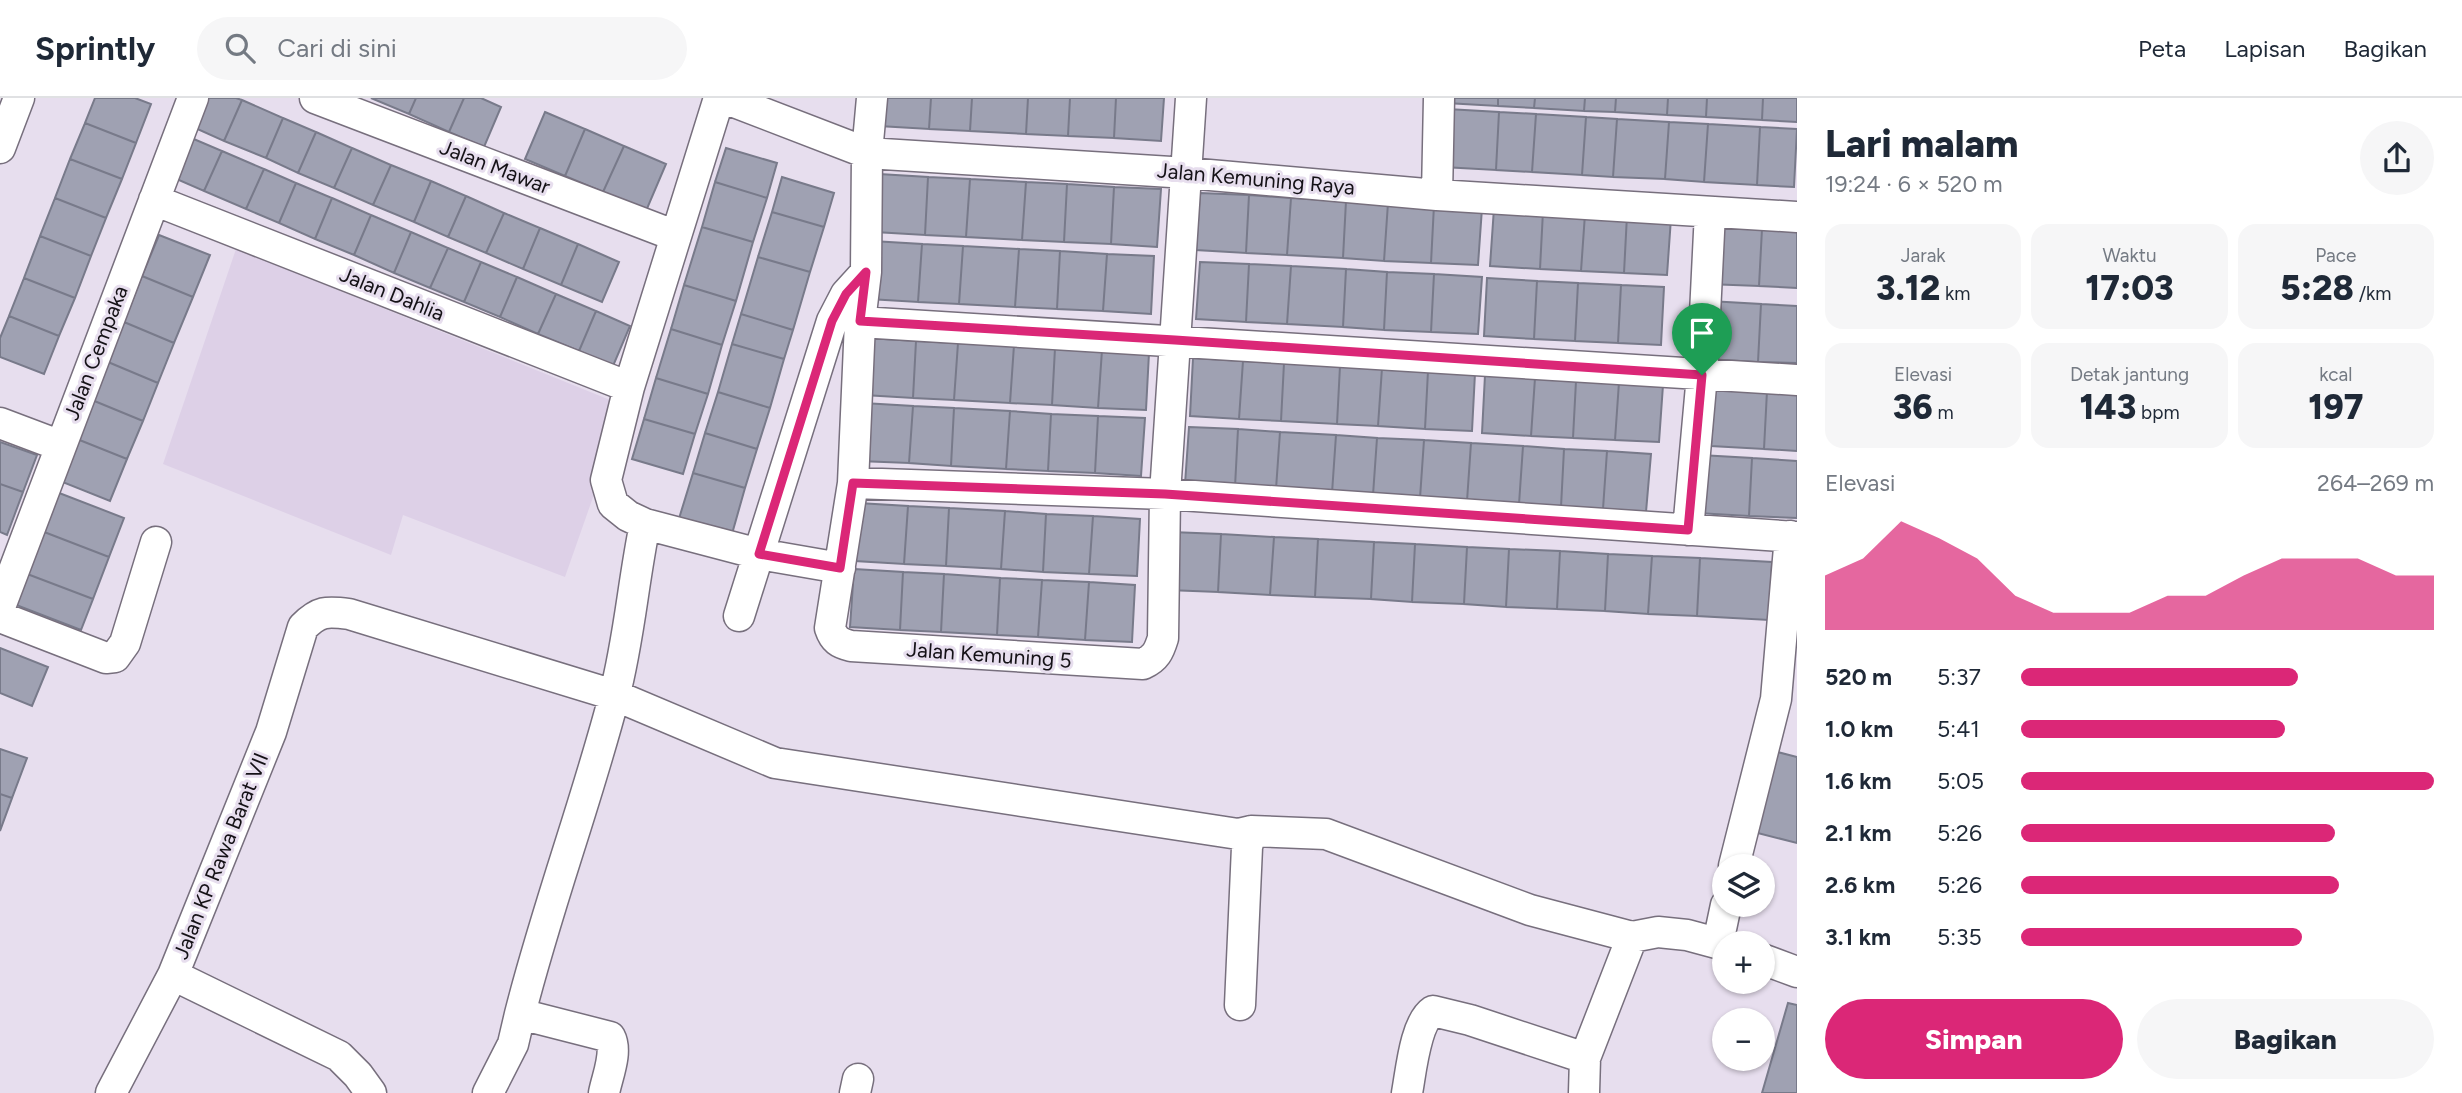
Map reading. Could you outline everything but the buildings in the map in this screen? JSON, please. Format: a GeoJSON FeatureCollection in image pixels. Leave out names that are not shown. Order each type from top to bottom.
{"type":"FeatureCollection","features":[{"type":"Feature","properties":{"kind":"street"},"geometry":{"type":"LineString","coordinates":[[0,148],[19,98]]}},
{"type":"Feature","properties":{"kind":"street","name":"Jalan Cempaka"},"geometry":{"type":"LineString","coordinates":[[0,607],[193,98]]}},
{"type":"Feature","properties":{"kind":"street","name":"Jalan Mawar"},"geometry":{"type":"LineString","coordinates":[[315,98],[676,236]]}},
{"type":"Feature","properties":{"kind":"street"},"geometry":{"type":"LineString","coordinates":[[721,98],[629,387],[606,481],[613,504],[628,516],[645,524],[759,554],[840,568],[853,483],[860,321],[866,272],[867,153],[872,98]]}},
{"type":"Feature","properties":{"kind":"street","name":"Jalan Kemuning Raya"},"geometry":{"type":"LineString","coordinates":[[721,98],[867,153],[1187,173],[1437,195],[1797,216]]}},
{"type":"Feature","properties":{"kind":"street"},"geometry":{"type":"LineString","coordinates":[[1165,494],[1191,98]]}},
{"type":"Feature","properties":{"kind":"street"},"geometry":{"type":"LineString","coordinates":[[1437,195],[1439,98]]}},
{"type":"Feature","properties":{"kind":"street","name":"Jalan Dahlia"},"geometry":{"type":"LineString","coordinates":[[154,200],[629,387]]}},
{"type":"Feature","properties":{"kind":"street"},"geometry":{"type":"LineString","coordinates":[[1688,530],[1702,375],[1710,212]]}},
{"type":"Feature","properties":{"kind":"street"},"geometry":{"type":"LineString","coordinates":[[740,616],[832,321],[846,294],[866,272]]}},
{"type":"Feature","properties":{"kind":"street"},"geometry":{"type":"LineString","coordinates":[[860,321],[1797,380]]}},
{"type":"Feature","properties":{"kind":"street"},"geometry":{"type":"LineString","coordinates":[[0,423],[61,446]]}},
{"type":"Feature","properties":{"kind":"street"},"geometry":{"type":"LineString","coordinates":[[853,483],[1165,494],[1794,537],[1787,700],[1738,854]]}},
{"type":"Feature","properties":{"kind":"street","name":"Jalan Kemuning 5"},"geometry":{"type":"LineString","coordinates":[[840,568],[830,628],[840,643],[851,646],[1143,664],[1153,659],[1163,638],[1165,494]]}},
{"type":"Feature","properties":{"kind":"street"},"geometry":{"type":"LineString","coordinates":[[488,1093],[513,1044],[531,968],[562,877],[614,695],[645,524]]}},
{"type":"Feature","properties":{"kind":"street"},"geometry":{"type":"LineString","coordinates":[[0,617],[106,658],[115,657],[125,643],[156,542]]}},
{"type":"Feature","properties":{"kind":"street","name":"Jalan KP Rawa Barat VII"},"geometry":{"type":"LineString","coordinates":[[111,1093],[173,975],[271,732],[303,627],[315,615],[330,612],[349,614],[614,695]]}},
{"type":"Feature","properties":{"kind":"street"},"geometry":{"type":"LineString","coordinates":[[614,695],[775,763],[1238,834],[1251,831],[1326,834],[1530,910],[1632,936],[1658,932],[1712,942]]}},
{"type":"Feature","properties":{"kind":"street"},"geometry":{"type":"LineString","coordinates":[[1240,1005],[1247,847],[1251,831]]}},
{"type":"Feature","properties":{"kind":"street"},"geometry":{"type":"LineString","coordinates":[[1584,1093],[1585,1058],[1632,936]]}},
{"type":"Feature","properties":{"kind":"street"},"geometry":{"type":"LineString","coordinates":[[1775,964],[1797,972]]}},
{"type":"Feature","properties":{"kind":"street"},"geometry":{"type":"LineString","coordinates":[[173,975],[340,1056],[371,1093]]}},
{"type":"Feature","properties":{"kind":"street"},"geometry":{"type":"LineString","coordinates":[[1407,1093],[1419,1032],[1433,1011],[1470,1020],[1585,1058]]}},
{"type":"Feature","properties":{"kind":"street"},"geometry":{"type":"LineString","coordinates":[[520,1014],[610,1037],[614,1044],[604,1093]]}},
{"type":"Feature","properties":{"kind":"shaded area"},"geometry":{"type":"Polygon","coordinates":[[[236,249],[625,406],[565,577],[403,515],[391,555],[163,464],[236,249]]]}},
{"type":"Feature","properties":{"kind":"route"},"geometry":{"type":"LineString","coordinates":[[866,272],[860,321],[1702,375],[1688,530],[1165,494],[853,483],[840,568],[759,554],[832,321],[846,294],[866,272]]}}]}
